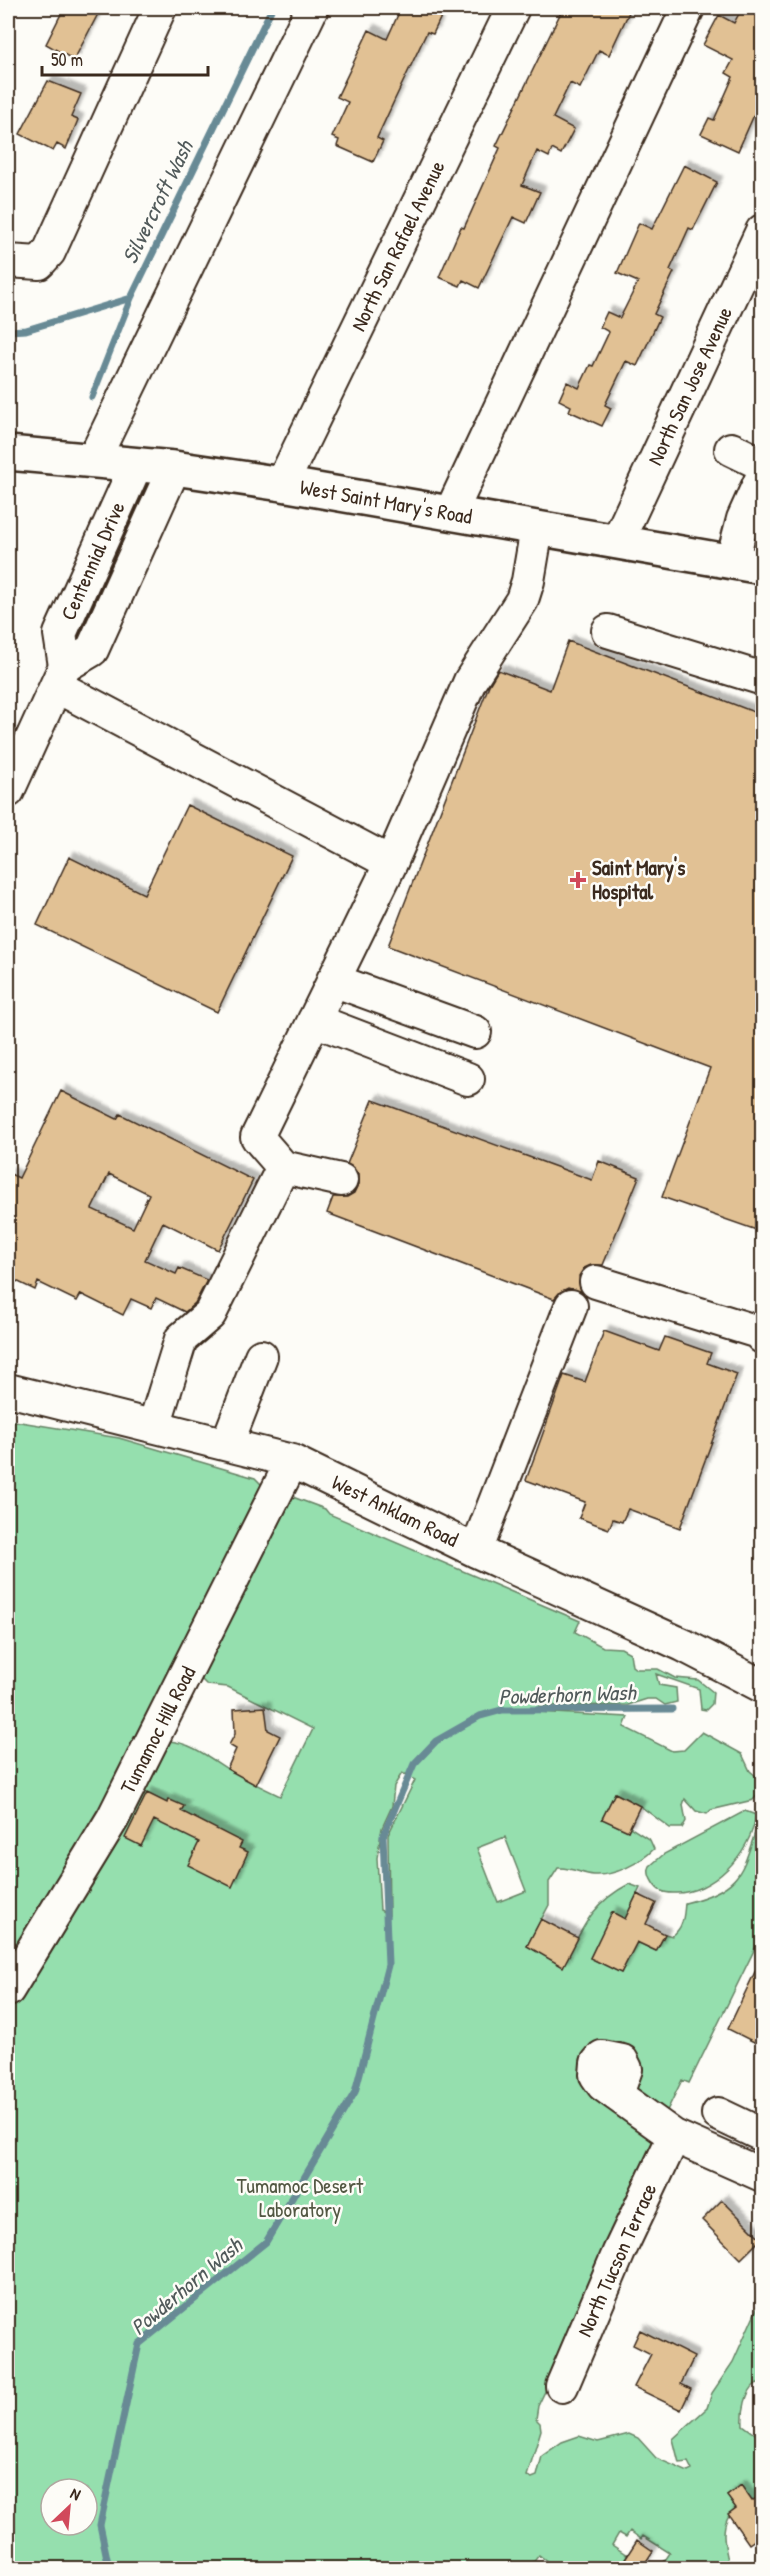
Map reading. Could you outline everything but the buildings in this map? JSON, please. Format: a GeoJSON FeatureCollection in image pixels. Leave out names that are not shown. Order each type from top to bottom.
{"type":"FeatureCollection","features":[{"type":"Feature","properties":{"kind":"main road","name":"West Saint Mary's Road"},"geometry":{"type":"LineString","coordinates":[[8,453],[174,468],[282,484],[747,564]]}},
{"type":"Feature","properties":{"kind":"street"},"geometry":{"type":"LineString","coordinates":[[93,461],[312,8]]}},
{"type":"Feature","properties":{"kind":"street","name":"North San Rafael Avenue"},"geometry":{"type":"LineString","coordinates":[[282,484],[513,8]]}},
{"type":"Feature","properties":{"kind":"street"},"geometry":{"type":"LineString","coordinates":[[451,512],[688,8]]}},
{"type":"Feature","properties":{"kind":"street"},"geometry":{"type":"LineString","coordinates":[[8,261],[39,263],[49,252],[150,11]]}},
{"type":"Feature","properties":{"kind":"street","name":"North San Jose Avenue"},"geometry":{"type":"LineString","coordinates":[[618,540],[762,231]]}},
{"type":"Feature","properties":{"kind":"street"},"geometry":{"type":"LineString","coordinates":[[731,449],[762,464]]}},
{"type":"Feature","properties":{"kind":"street","name":"Centennial Drive"},"geometry":{"type":"LineString","coordinates":[[61,676],[60,634],[136,465]]}},
{"type":"Feature","properties":{"kind":"street"},"geometry":{"type":"LineString","coordinates":[[8,791],[61,676],[92,650],[174,468]]}},
{"type":"Feature","properties":{"kind":"street"},"geometry":{"type":"LineString","coordinates":[[747,564],[743,519],[762,477]]}},
{"type":"Feature","properties":{"kind":"street"},"geometry":{"type":"LineString","coordinates":[[341,1180],[283,1167],[257,1137],[391,863],[470,681],[522,600],[528,581],[537,528]]}},
{"type":"Feature","properties":{"kind":"street"},"geometry":{"type":"LineString","coordinates":[[608,631],[762,676]]}},
{"type":"Feature","properties":{"kind":"street"},"geometry":{"type":"LineString","coordinates":[[61,676],[391,863]]}},
{"type":"Feature","properties":{"kind":"street"},"geometry":{"type":"LineString","coordinates":[[333,980],[475,1032]]}},
{"type":"Feature","properties":{"kind":"street"},"geometry":{"type":"LineString","coordinates":[[314,1020],[468,1079]]}},
{"type":"Feature","properties":{"kind":"street"},"geometry":{"type":"LineString","coordinates":[[154,1426],[181,1340],[210,1314],[283,1167]]}},
{"type":"Feature","properties":{"kind":"street"},"geometry":{"type":"LineString","coordinates":[[596,1282],[758,1332],[762,1337]]}},
{"type":"Feature","properties":{"kind":"street"},"geometry":{"type":"LineString","coordinates":[[476,1551],[572,1306]]}},
{"type":"Feature","properties":{"kind":"street"},"geometry":{"type":"LineString","coordinates":[[227,1444],[261,1356]]}},
{"type":"Feature","properties":{"kind":"street","name":"West Anklam Road"},"geometry":{"type":"LineString","coordinates":[[8,1390],[292,1461],[476,1551],[683,1645],[762,1686]]}},
{"type":"Feature","properties":{"kind":"street","name":"Tumamoc Hill Road"},"geometry":{"type":"LineString","coordinates":[[8,1990],[113,1818],[292,1461]]}},
{"type":"Feature","properties":{"kind":"street"},"geometry":{"type":"LineString","coordinates":[[617,2094],[674,2136],[762,2175]]}},
{"type":"Feature","properties":{"kind":"street"},"geometry":{"type":"LineString","coordinates":[[718,2114],[762,2135]]}},
{"type":"Feature","properties":{"kind":"street","name":"North Tucson Terrace"},"geometry":{"type":"LineString","coordinates":[[562,2386],[619,2252],[674,2136]]}},
{"type":"Feature","properties":{"kind":"green space","name":"Tumamoc Desert Laboratory"},"geometry":{"type":"Polygon","coordinates":[[[8,1420],[119,1438],[255,1478],[263,1486],[325,1509],[329,1514],[580,1621],[575,1632],[603,1647],[621,1648],[630,1653],[632,1666],[636,1669],[658,1669],[675,1678],[698,1680],[713,1692],[712,1704],[706,1710],[701,1709],[699,1689],[656,1674],[659,1685],[676,1688],[677,1702],[665,1705],[656,1699],[647,1699],[628,1705],[539,1706],[536,1712],[628,1717],[624,1727],[672,1751],[684,1750],[702,1732],[742,1754],[750,1771],[762,1781],[762,1790],[753,1800],[711,1810],[707,1814],[696,1811],[685,1799],[683,1805],[686,1821],[682,1828],[670,1828],[640,1806],[615,1793],[602,1819],[628,1831],[630,1827],[650,1840],[654,1849],[634,1864],[602,1875],[558,1868],[549,1882],[549,1905],[527,1946],[563,1966],[588,1919],[596,1909],[629,1884],[640,1888],[625,1919],[613,1913],[590,1958],[621,1973],[637,1942],[656,1951],[665,1934],[672,1936],[681,1926],[685,1903],[706,1897],[732,1882],[745,1861],[762,1813],[762,1934],[689,2083],[682,2080],[658,2129],[669,2134],[538,2406],[536,2419],[540,2423],[541,2430],[527,2476],[532,2478],[537,2476],[542,2456],[562,2442],[579,2436],[598,2442],[629,2434],[638,2438],[656,2458],[688,2472],[692,2470],[688,2462],[679,2463],[673,2439],[707,2408],[712,2393],[733,2362],[762,2297],[762,2385],[757,2383],[750,2391],[745,2402],[743,2425],[762,2439],[762,2494],[752,2501],[741,2486],[727,2496],[736,2508],[730,2514],[724,2528],[730,2568],[660,2568],[670,2553],[643,2536],[641,2539],[630,2531],[626,2537],[619,2533],[612,2545],[627,2555],[619,2568],[556,2568],[539,2555],[529,2568],[8,2568],[8,1420]],[[200,1678],[168,1741],[185,1744],[232,1772],[239,1770],[245,1779],[280,1796],[313,1729],[228,1687],[207,1685],[200,1678]],[[402,1773],[394,1786],[392,1806],[382,1828],[377,1858],[380,1910],[389,1915],[388,1835],[415,1780],[402,1773]],[[505,1837],[477,1848],[498,1902],[526,1891],[505,1837]]]}},
{"type":"Feature","properties":{"kind":"green space"},"geometry":{"type":"Polygon","coordinates":[[[745,1811],[756,1815],[753,1829],[738,1857],[715,1879],[688,1892],[667,1893],[655,1886],[650,1877],[649,1868],[664,1854],[745,1811]]]}},
{"type":"Feature","properties":{"kind":"waterway","name":"Silvercroft Wash"},"geometry":{"type":"LineString","coordinates":[[8,331],[26,330],[131,298],[272,8]]}},
{"type":"Feature","properties":{"kind":"waterway"},"geometry":{"type":"LineString","coordinates":[[92,397],[131,298]]}},
{"type":"Feature","properties":{"kind":"waterway","name":"Powderhorn Wash"},"geometry":{"type":"LineString","coordinates":[[109,2568],[100,2525],[139,2344],[266,2242],[355,2092],[388,1965],[383,1836],[414,1764],[436,1741],[480,1716],[502,1710],[672,1709]]}},
{"type":"Feature","properties":{"kind":"place","name":"Saint Mary's Hospital"},"geometry":{"type":"Point","coordinates":[578,880]}}]}
